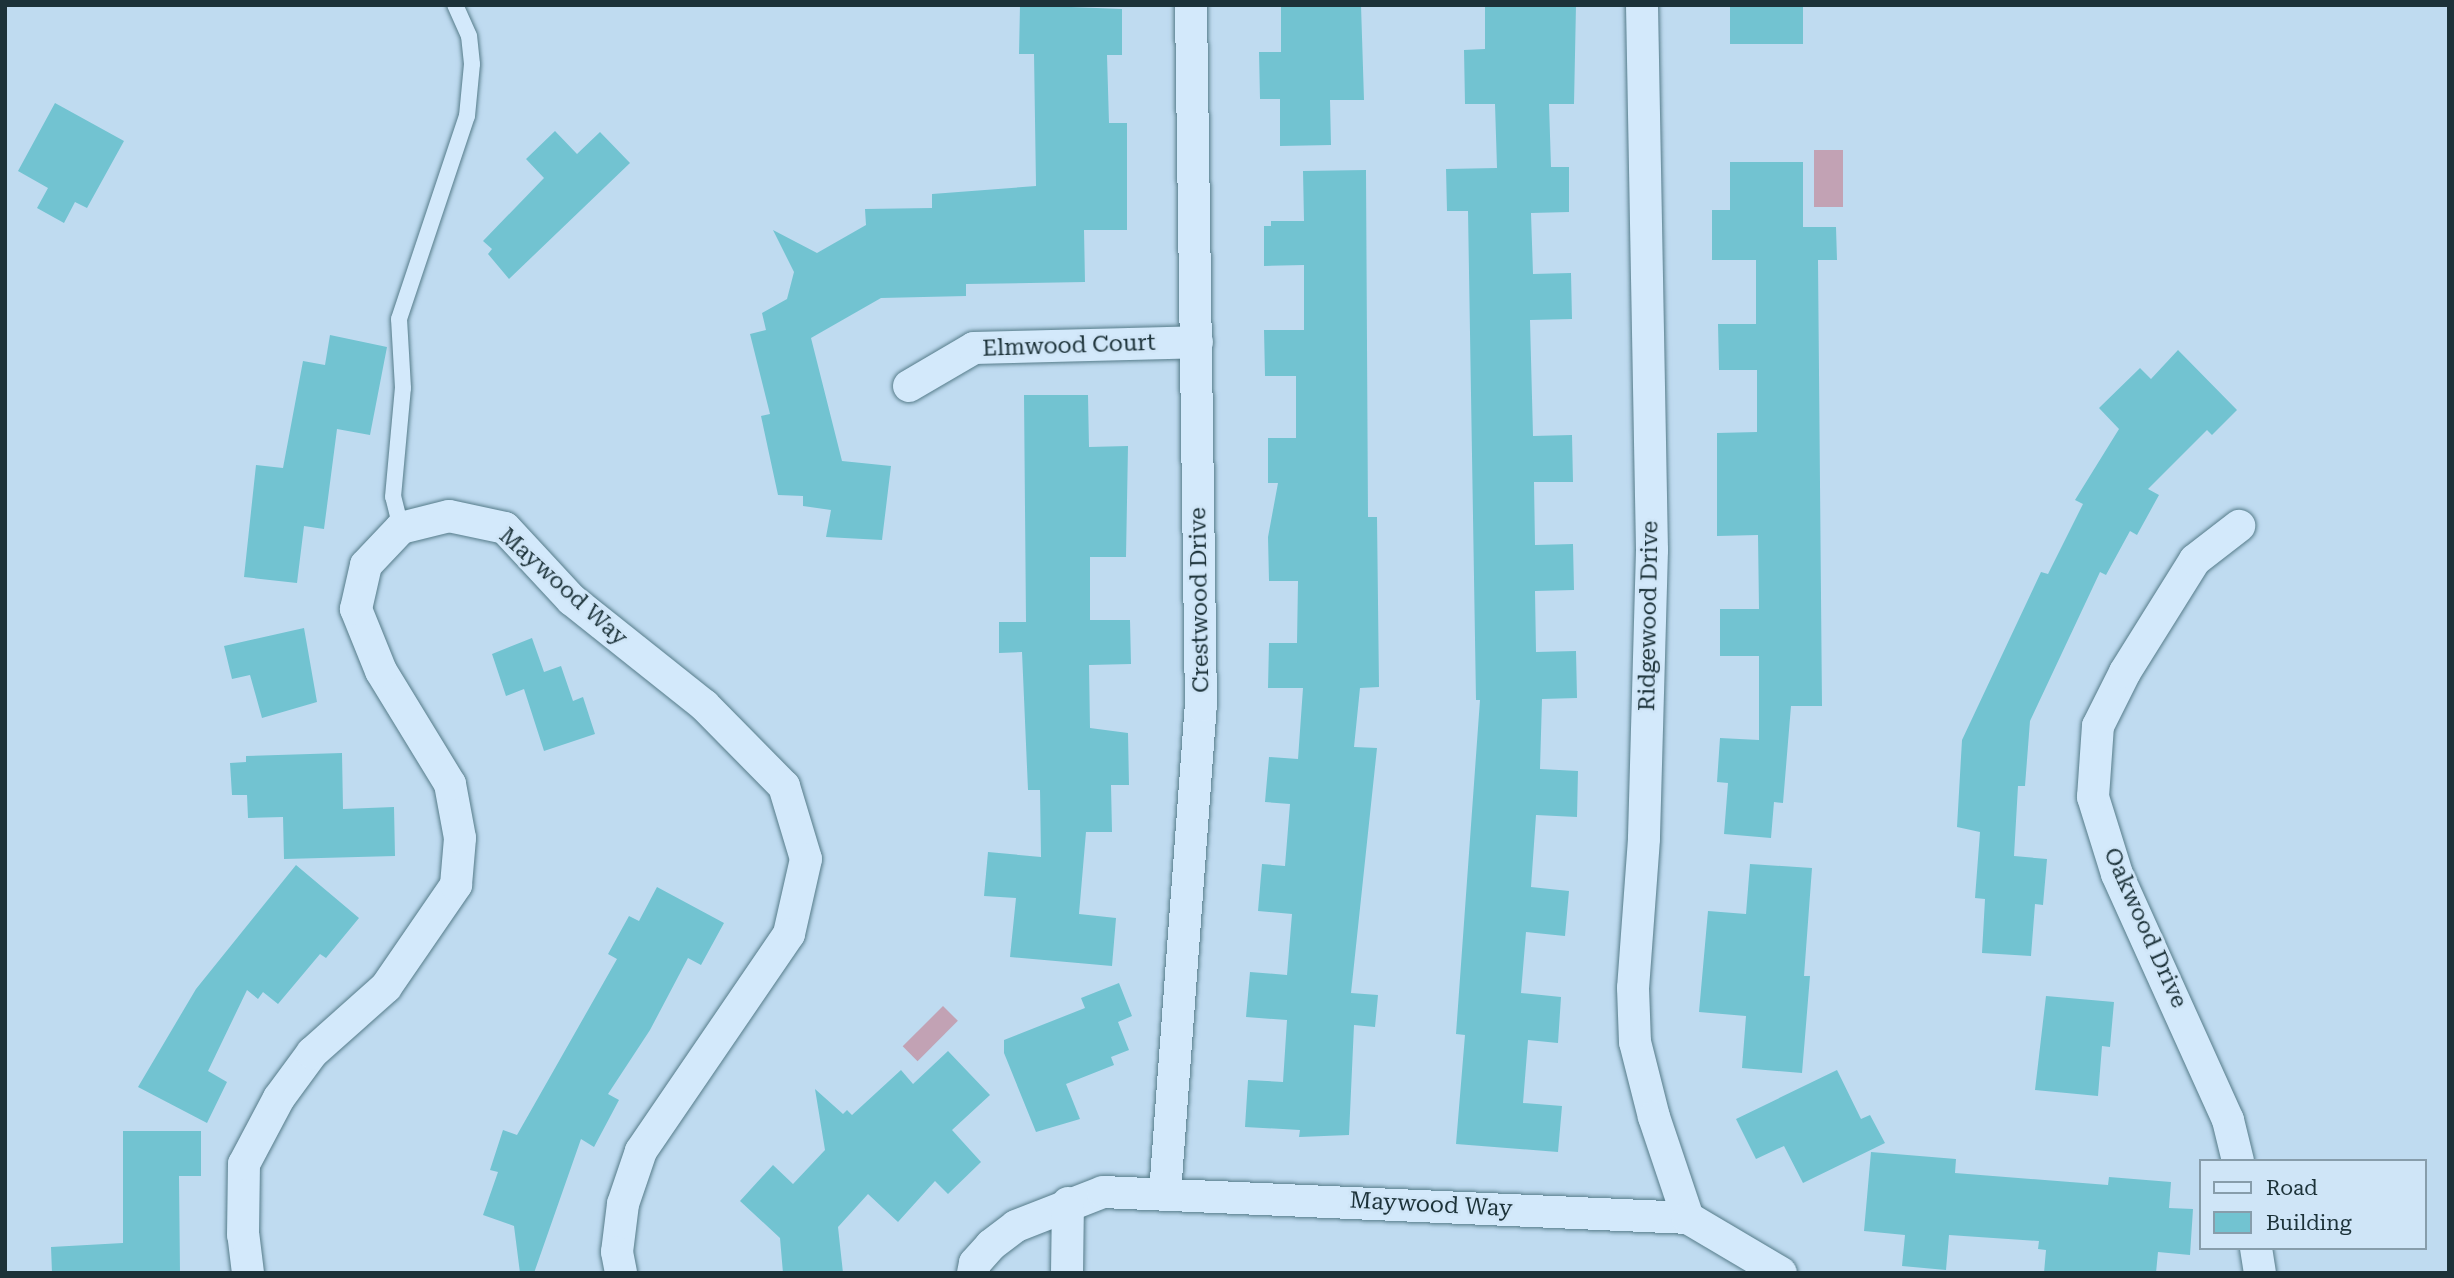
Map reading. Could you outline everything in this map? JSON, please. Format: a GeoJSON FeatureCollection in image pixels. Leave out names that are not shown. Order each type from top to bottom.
{"type":"FeatureCollection","features":[{"type":"Feature","properties":{"kind":"street","name":"Crestwood Drive"},"geometry":{"type":"LineString","coordinates":[[1165,1193],[1201,706],[1191,5]]}},
{"type":"Feature","properties":{"kind":"street","name":"Ridgewood Drive"},"geometry":{"type":"LineString","coordinates":[[1642,5],[1652,550],[1644,839],[1633,988],[1635,1041],[1654,1117],[1688,1218]]}},
{"type":"Feature","properties":{"kind":"street","name":"Elmwood Court"},"geometry":{"type":"LineString","coordinates":[[909,386],[974,348],[1197,342]]}},
{"type":"Feature","properties":{"kind":"street","name":"Maywood Way"},"geometry":{"type":"LineString","coordinates":[[401,528],[449,516],[505,528],[572,600],[704,705],[784,786],[806,859],[789,934],[641,1152],[623,1203],[617,1252],[621,1273]]}},
{"type":"Feature","properties":{"kind":"street","name":"Oakwood Drive"},"geometry":{"type":"LineString","coordinates":[[2238,1159],[2228,1120],[2117,874],[2093,797],[2098,726],[2125,672],[2195,560],[2239,526]]}},
{"type":"Feature","properties":{"kind":"street"},"geometry":{"type":"LineString","coordinates":[[248,1273],[243,1235],[244,1164],[279,1098],[313,1053],[386,987],[456,885],[460,838],[450,784],[381,671],[356,609],[366,565],[401,528]]}},
{"type":"Feature","properties":{"kind":"street","name":"Maywood Way"},"geometry":{"type":"LineString","coordinates":[[973,1273],[975,1263],[991,1245],[1016,1226],[1068,1203],[1103,1192],[1688,1218],[1781,1273]]}},
{"type":"Feature","properties":{"kind":"street"},"geometry":{"type":"LineString","coordinates":[[1067,1273],[1068,1203]]}},
{"type":"Feature","properties":{"kind":"street"},"geometry":{"type":"LineString","coordinates":[[2256,1250],[2260,1273]]}},
{"type":"Feature","properties":{"kind":"lane"},"geometry":{"type":"LineString","coordinates":[[401,528],[393,497],[403,388],[399,319],[467,116],[472,64],[469,36],[455,5]]}},
{"type":"Feature","properties":{"kind":"shaded area"},"geometry":{"type":"Polygon","coordinates":[[[1814,150],[1843,150],[1843,207],[1814,207],[1814,150]]]}},
{"type":"Feature","properties":{"kind":"shaded area"},"geometry":{"type":"Polygon","coordinates":[[[943,1006],[958,1021],[918,1061],[903,1046],[943,1006]]]}},
{"type":"Feature","properties":{"kind":"building"},"geometry":{"type":"Polygon","coordinates":[[[1020,5],[1122,9],[1122,55],[1107,55],[1109,123],[1127,123],[1127,230],[1084,230],[1085,282],[966,284],[966,296],[881,298],[811,338],[842,461],[891,466],[882,540],[826,537],[831,510],[803,506],[803,496],[778,495],[761,416],[770,414],[750,334],[766,330],[762,313],[787,299],[794,272],[773,230],[817,253],[866,225],[865,209],[932,208],[932,194],[1036,186],[1034,54],[1019,54],[1020,5]]]}},
{"type":"Feature","properties":{"kind":"building"},"geometry":{"type":"Polygon","coordinates":[[[1281,5],[1361,5],[1364,100],[1330,100],[1331,145],[1280,146],[1280,99],[1260,99],[1259,52],[1281,52],[1281,5]]]}},
{"type":"Feature","properties":{"kind":"building"},"geometry":{"type":"Polygon","coordinates":[[[1485,5],[1576,5],[1574,104],[1549,104],[1551,167],[1569,167],[1569,212],[1531,213],[1533,274],[1571,273],[1572,319],[1530,320],[1533,436],[1572,435],[1573,482],[1534,482],[1535,545],[1573,544],[1574,590],[1535,591],[1536,652],[1576,651],[1577,698],[1542,699],[1540,769],[1578,771],[1577,817],[1536,815],[1531,887],[1569,891],[1565,936],[1526,932],[1521,993],[1561,997],[1558,1043],[1528,1040],[1523,1103],[1562,1106],[1558,1152],[1456,1144],[1465,1035],[1456,1034],[1480,700],[1476,700],[1468,211],[1447,211],[1446,169],[1497,168],[1495,104],[1465,104],[1464,50],[1485,49],[1485,5]]]}},
{"type":"Feature","properties":{"kind":"building"},"geometry":{"type":"Polygon","coordinates":[[[1730,5],[1803,5],[1803,44],[1730,44],[1730,5]]]}},
{"type":"Feature","properties":{"kind":"building"},"geometry":{"type":"Polygon","coordinates":[[[55,103],[124,141],[87,208],[75,202],[64,223],[37,208],[48,188],[18,171],[55,103]]]}},
{"type":"Feature","properties":{"kind":"building"},"geometry":{"type":"Polygon","coordinates":[[[555,131],[577,154],[600,132],[630,163],[509,279],[488,254],[492,249],[483,241],[544,178],[526,159],[555,131]]]}},
{"type":"Feature","properties":{"kind":"building"},"geometry":{"type":"Polygon","coordinates":[[[1730,162],[1803,162],[1803,227],[1836,227],[1837,260],[1818,260],[1822,706],[1791,706],[1783,803],[1774,802],[1771,838],[1724,834],[1728,783],[1717,782],[1720,738],[1759,740],[1759,656],[1720,656],[1720,609],[1759,609],[1758,535],[1717,536],[1717,433],[1757,432],[1757,370],[1719,370],[1718,324],[1756,324],[1756,260],[1712,260],[1712,210],[1730,210],[1730,162]]]}},
{"type":"Feature","properties":{"kind":"building"},"geometry":{"type":"Polygon","coordinates":[[[1366,170],[1368,517],[1377,517],[1379,687],[1360,688],[1354,747],[1377,748],[1351,993],[1378,995],[1375,1027],[1354,1025],[1349,1135],[1299,1137],[1300,1130],[1245,1127],[1248,1080],[1283,1082],[1287,1020],[1246,1017],[1250,972],[1287,975],[1292,914],[1258,911],[1262,864],[1285,866],[1290,804],[1265,802],[1269,757],[1298,759],[1303,688],[1268,688],[1269,643],[1297,643],[1298,581],[1269,581],[1268,537],[1278,483],[1268,483],[1268,438],[1296,438],[1296,376],[1265,376],[1264,330],[1304,330],[1304,265],[1264,266],[1264,226],[1271,226],[1271,221],[1304,221],[1303,171],[1366,170]]]}},
{"type":"Feature","properties":{"kind":"building"},"geometry":{"type":"Polygon","coordinates":[[[330,335],[387,347],[370,435],[337,429],[324,529],[304,526],[297,583],[244,577],[256,465],[283,468],[303,361],[325,365],[330,335]]]}},
{"type":"Feature","properties":{"kind":"building"},"geometry":{"type":"Polygon","coordinates":[[[2178,350],[2237,410],[2212,435],[2207,430],[2148,489],[2159,495],[2137,535],[2130,531],[2106,575],[2100,572],[2030,721],[2025,786],[2018,786],[2014,856],[2047,859],[2043,905],[2035,904],[2031,956],[1982,953],[1985,899],[1975,898],[1980,832],[1957,827],[1962,740],[2041,572],[2048,574],[2083,504],[2075,500],[2119,429],[2099,408],[2140,368],[2151,379],[2178,350]]]}},
{"type":"Feature","properties":{"kind":"building"},"geometry":{"type":"Polygon","coordinates":[[[1024,395],[1088,395],[1089,447],[1128,446],[1126,557],[1090,557],[1090,620],[1130,620],[1131,664],[1089,665],[1090,728],[1128,733],[1129,785],[1111,785],[1112,832],[1086,832],[1079,914],[1116,918],[1112,966],[1010,957],[1016,898],[984,896],[988,852],[1041,857],[1040,790],[1028,790],[1022,652],[999,653],[999,622],[1026,622],[1024,395]]]}},
{"type":"Feature","properties":{"kind":"building"},"geometry":{"type":"Polygon","coordinates":[[[304,628],[317,702],[262,718],[250,675],[232,679],[224,646],[304,628]]]}},
{"type":"Feature","properties":{"kind":"building"},"geometry":{"type":"Polygon","coordinates":[[[532,638],[544,672],[561,666],[573,701],[583,697],[595,734],[544,751],[524,689],[506,696],[492,654],[532,638]]]}},
{"type":"Feature","properties":{"kind":"building"},"geometry":{"type":"Polygon","coordinates":[[[342,753],[343,809],[394,807],[395,856],[284,859],[283,817],[248,818],[247,795],[232,795],[230,763],[246,762],[246,756],[342,753]]]}},
{"type":"Feature","properties":{"kind":"building"},"geometry":{"type":"Polygon","coordinates":[[[1750,864],[1812,868],[1804,976],[1810,976],[1802,1073],[1742,1068],[1746,1016],[1699,1012],[1708,911],[1746,914],[1750,864]]]}},
{"type":"Feature","properties":{"kind":"building"},"geometry":{"type":"Polygon","coordinates":[[[296,865],[359,918],[326,958],[320,954],[278,1004],[263,992],[258,999],[247,990],[208,1071],[227,1082],[207,1123],[138,1087],[196,989],[296,865]]]}},
{"type":"Feature","properties":{"kind":"building"},"geometry":{"type":"Polygon","coordinates":[[[657,887],[724,923],[701,965],[688,958],[650,1030],[608,1094],[619,1100],[594,1147],[581,1139],[534,1273],[520,1273],[514,1226],[483,1215],[498,1172],[490,1170],[503,1130],[517,1135],[617,959],[608,954],[629,916],[639,921],[657,887]]]}},
{"type":"Feature","properties":{"kind":"building"},"geometry":{"type":"Polygon","coordinates":[[[1119,983],[1132,1016],[1118,1022],[1129,1050],[1111,1057],[1114,1065],[1066,1084],[1080,1119],[1036,1132],[1004,1053],[1004,1040],[1085,1008],[1081,998],[1119,983]]]}},
{"type":"Feature","properties":{"kind":"building"},"geometry":{"type":"Polygon","coordinates":[[[2046,996],[2114,1002],[2110,1047],[2102,1046],[2098,1096],[2035,1090],[2046,996]]]}},
{"type":"Feature","properties":{"kind":"building"},"geometry":{"type":"Polygon","coordinates":[[[948,1051],[990,1095],[952,1130],[981,1162],[948,1194],[935,1181],[898,1222],[868,1194],[838,1227],[843,1273],[783,1273],[780,1238],[740,1201],[773,1165],[793,1184],[825,1150],[815,1089],[843,1114],[847,1110],[852,1115],[901,1070],[913,1084],[948,1051]]]}},
{"type":"Feature","properties":{"kind":"building"},"geometry":{"type":"Polygon","coordinates":[[[1837,1070],[1861,1119],[1870,1115],[1885,1143],[1803,1183],[1784,1146],[1756,1159],[1736,1119],[1837,1070]]]}},
{"type":"Feature","properties":{"kind":"building"},"geometry":{"type":"Polygon","coordinates":[[[123,1131],[201,1131],[201,1176],[179,1176],[180,1273],[52,1273],[51,1247],[123,1243],[123,1131]]]}},
{"type":"Feature","properties":{"kind":"building"},"geometry":{"type":"Polygon","coordinates":[[[1871,1152],[1956,1159],[1955,1173],[2108,1185],[2109,1177],[2171,1182],[2169,1208],[2193,1209],[2190,1255],[2158,1252],[2156,1273],[2044,1273],[2046,1250],[2038,1249],[2039,1241],[1949,1235],[1946,1270],[1902,1266],[1905,1235],[1864,1231],[1871,1152]]]}}]}
